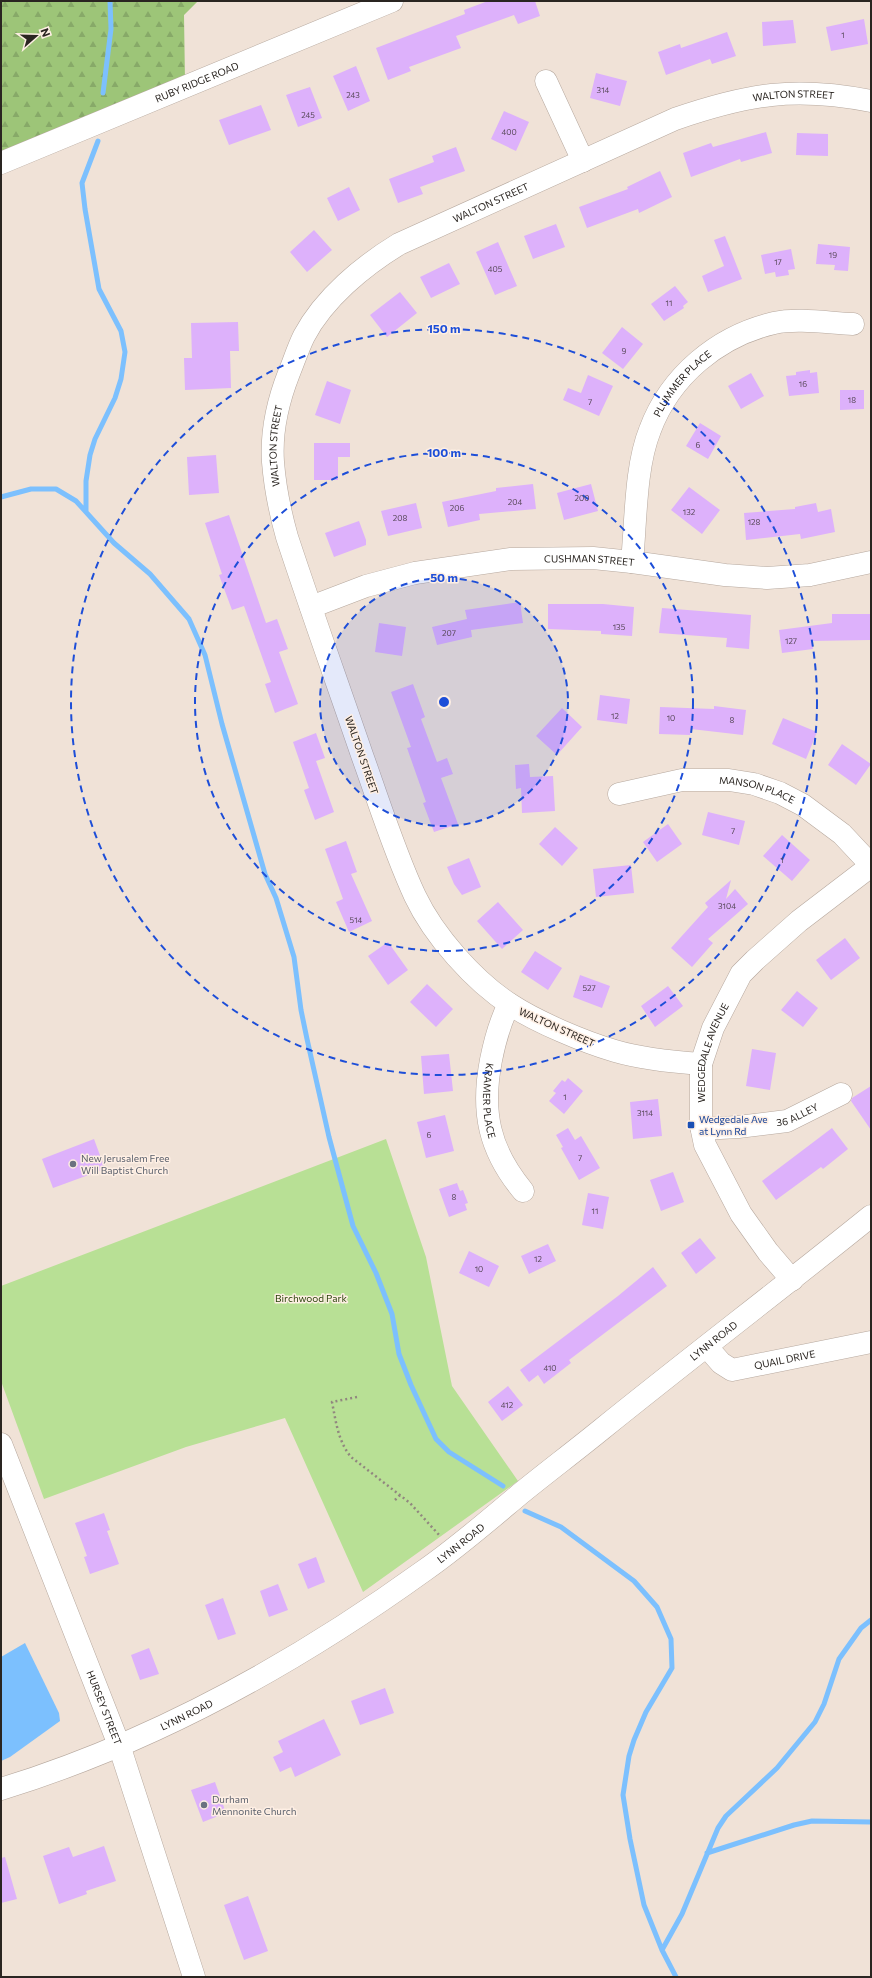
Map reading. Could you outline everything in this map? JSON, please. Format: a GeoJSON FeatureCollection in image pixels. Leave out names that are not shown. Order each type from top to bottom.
{"type":"FeatureCollection","features":[{"type":"Feature","properties":{"kind":"street","name":"RUBY RIDGE ROAD"},"geometry":{"type":"LineString","coordinates":[[1,163],[392,1]]}},
{"type":"Feature","properties":{"kind":"street"},"geometry":{"type":"LineString","coordinates":[[546,80],[583,160]]}},
{"type":"Feature","properties":{"kind":"street","name":"WALTON STREET"},"geometry":{"type":"LineString","coordinates":[[701,1064],[616,1052],[541,1021],[509,1004],[486,986],[455,955],[431,922],[416,897],[386,823],[287,537],[277,502],[273,461],[276,418],[283,389],[304,336],[332,298],[382,254],[399,244],[675,119],[714,106],[748,98],[800,92],[836,95],[871,101]]}},
{"type":"Feature","properties":{"kind":"street","name":"PLUMMER PLACE"},"geometry":{"type":"LineString","coordinates":[[632,562],[640,478],[645,447],[650,430],[666,396],[682,377],[715,348],[743,333],[759,328],[786,322],[852,324]]}},
{"type":"Feature","properties":{"kind":"street","name":"CUSHMAN STREET"},"geometry":{"type":"LineString","coordinates":[[311,607],[366,586],[436,569],[511,558],[560,557],[632,562],[725,575],[767,578],[810,575],[871,562]]}},
{"type":"Feature","properties":{"kind":"street","name":"MANSON PLACE"},"geometry":{"type":"LineString","coordinates":[[619,794],[682,780],[729,780],[754,784],[780,793],[803,805],[842,834],[871,866]]}},
{"type":"Feature","properties":{"kind":"street","name":"WEDGEDALE AVENUE"},"geometry":{"type":"LineString","coordinates":[[792,1280],[768,1252],[741,1214],[706,1145],[702,1129],[700,1108],[701,1064],[713,1028],[741,974],[799,921],[871,866]]}},
{"type":"Feature","properties":{"kind":"street","name":"KRAMER PLACE"},"geometry":{"type":"LineString","coordinates":[[509,1004],[497,1033],[492,1056],[488,1078],[486,1112],[492,1136],[502,1160],[523,1191]]}},
{"type":"Feature","properties":{"kind":"street","name":"36 ALLEY"},"geometry":{"type":"LineString","coordinates":[[702,1129],[738,1127],[787,1121],[841,1094]]}},
{"type":"Feature","properties":{"kind":"street","name":"LYNN ROAD"},"geometry":{"type":"LineString","coordinates":[[1,1789],[54,1771],[119,1745],[237,1689],[306,1650],[421,1574],[871,1216]]}},
{"type":"Feature","properties":{"kind":"street","name":"QUAIL DRIVE"},"geometry":{"type":"LineString","coordinates":[[707,1347],[721,1363],[732,1370],[871,1342]]}},
{"type":"Feature","properties":{"kind":"street","name":"HURSEY STREET"},"geometry":{"type":"LineString","coordinates":[[1,1444],[119,1745],[194,1977]]}},
{"type":"Feature","properties":{"kind":"path"},"geometry":{"type":"LineString","coordinates":[[357,1397],[332,1402],[340,1438],[351,1457],[410,1503],[441,1537],[450,1551]]}},
{"type":"Feature","properties":{"kind":"path"},"geometry":{"type":"LineString","coordinates":[[395,1500],[400,1495]]}},
{"type":"Feature","properties":{"kind":"green space"},"geometry":{"type":"Polygon","coordinates":[[[1,1],[198,1],[184,15],[185,81],[1,155],[1,1]]]}},
{"type":"Feature","properties":{"kind":"green space","name":"Birchwood Park"},"geometry":{"type":"Polygon","coordinates":[[[386,1139],[426,1257],[452,1386],[518,1481],[363,1592],[285,1418],[186,1447],[44,1499],[1,1381],[1,1286],[386,1139]]]}},
{"type":"Feature","properties":{"kind":"water"},"geometry":{"type":"Polygon","coordinates":[[[25,1643],[59,1713],[60,1721],[10,1757],[1,1761],[1,1657],[25,1643]]]}},
{"type":"Feature","properties":{"kind":"building"},"geometry":{"type":"Polygon","coordinates":[[[488,1],[535,1],[540,16],[518,24],[514,15],[456,36],[461,48],[409,67],[411,71],[388,80],[376,48],[465,14],[464,10],[488,1]]]}},
{"type":"Feature","properties":{"kind":"building"},"geometry":{"type":"Polygon","coordinates":[[[864,19],[868,44],[831,51],[826,27],[864,19]]]}},
{"type":"Feature","properties":{"kind":"building"},"geometry":{"type":"Polygon","coordinates":[[[793,20],[796,43],[763,46],[762,22],[793,20]]]}},
{"type":"Feature","properties":{"kind":"building"},"geometry":{"type":"Polygon","coordinates":[[[727,32],[736,56],[712,64],[710,59],[666,75],[658,52],[680,44],[681,48],[727,32]]]}},
{"type":"Feature","properties":{"kind":"building"},"geometry":{"type":"Polygon","coordinates":[[[356,66],[370,101],[348,111],[333,76],[356,66]]]}},
{"type":"Feature","properties":{"kind":"building"},"geometry":{"type":"Polygon","coordinates":[[[596,73],[627,81],[620,106],[590,98],[596,73]]]}},
{"type":"Feature","properties":{"kind":"building"},"geometry":{"type":"Polygon","coordinates":[[[310,87],[322,118],[298,127],[286,95],[310,87]]]}},
{"type":"Feature","properties":{"kind":"building"},"geometry":{"type":"Polygon","coordinates":[[[261,105],[271,130],[229,145],[219,120],[261,105]]]}},
{"type":"Feature","properties":{"kind":"building"},"geometry":{"type":"Polygon","coordinates":[[[504,111],[529,122],[516,151],[491,139],[504,111]]]}},
{"type":"Feature","properties":{"kind":"building"},"geometry":{"type":"Polygon","coordinates":[[[766,132],[772,153],[741,162],[740,159],[691,177],[683,153],[711,143],[713,147],[766,132]]]}},
{"type":"Feature","properties":{"kind":"building"},"geometry":{"type":"Polygon","coordinates":[[[797,133],[828,134],[828,156],[796,155],[797,133]]]}},
{"type":"Feature","properties":{"kind":"building"},"geometry":{"type":"Polygon","coordinates":[[[456,147],[465,171],[420,187],[423,194],[398,203],[389,179],[434,162],[432,156],[456,147]]]}},
{"type":"Feature","properties":{"kind":"building"},"geometry":{"type":"Polygon","coordinates":[[[660,171],[672,197],[639,213],[638,209],[587,228],[579,207],[628,189],[627,187],[660,171]]]}},
{"type":"Feature","properties":{"kind":"building"},"geometry":{"type":"Polygon","coordinates":[[[349,187],[360,210],[338,221],[327,198],[349,187]]]}},
{"type":"Feature","properties":{"kind":"building"},"geometry":{"type":"Polygon","coordinates":[[[556,224],[565,247],[533,259],[524,236],[556,224]]]}},
{"type":"Feature","properties":{"kind":"building"},"geometry":{"type":"Polygon","coordinates":[[[314,230],[332,250],[307,272],[290,252],[314,230]]]}},
{"type":"Feature","properties":{"kind":"building"},"geometry":{"type":"Polygon","coordinates":[[[725,236],[742,279],[708,292],[702,276],[724,266],[714,240],[725,236]]]}},
{"type":"Feature","properties":{"kind":"building"},"geometry":{"type":"Polygon","coordinates":[[[498,242],[517,286],[495,295],[476,252],[498,242]]]}},
{"type":"Feature","properties":{"kind":"building"},"geometry":{"type":"Polygon","coordinates":[[[818,244],[850,247],[848,271],[834,270],[835,265],[816,264],[818,244]]]}},
{"type":"Feature","properties":{"kind":"building"},"geometry":{"type":"Polygon","coordinates":[[[791,249],[795,269],[788,270],[789,275],[776,277],[775,272],[765,274],[761,255],[791,249]]]}},
{"type":"Feature","properties":{"kind":"building"},"geometry":{"type":"Polygon","coordinates":[[[449,263],[460,284],[431,298],[420,277],[449,263]]]}},
{"type":"Feature","properties":{"kind":"building"},"geometry":{"type":"Polygon","coordinates":[[[675,286],[688,302],[683,306],[684,308],[664,321],[651,304],[675,286]]]}},
{"type":"Feature","properties":{"kind":"building"},"geometry":{"type":"Polygon","coordinates":[[[400,292],[417,313],[387,337],[370,315],[400,292]]]}},
{"type":"Feature","properties":{"kind":"building"},"geometry":{"type":"Polygon","coordinates":[[[238,322],[239,351],[230,351],[231,388],[185,390],[184,358],[192,358],[191,323],[238,322]]]}},
{"type":"Feature","properties":{"kind":"building"},"geometry":{"type":"Polygon","coordinates":[[[622,327],[643,344],[623,369],[602,353],[622,327]]]}},
{"type":"Feature","properties":{"kind":"building"},"geometry":{"type":"Polygon","coordinates":[[[810,370],[810,373],[817,372],[819,393],[789,396],[786,376],[796,375],[796,372],[810,370]]]}},
{"type":"Feature","properties":{"kind":"building"},"geometry":{"type":"Polygon","coordinates":[[[751,373],[764,396],[741,409],[728,386],[751,373]]]}},
{"type":"Feature","properties":{"kind":"building"},"geometry":{"type":"Polygon","coordinates":[[[588,375],[613,386],[599,416],[563,400],[568,388],[581,393],[588,375]]]}},
{"type":"Feature","properties":{"kind":"building"},"geometry":{"type":"Polygon","coordinates":[[[327,381],[351,390],[340,424],[315,415],[327,381]]]}},
{"type":"Feature","properties":{"kind":"building"},"geometry":{"type":"Polygon","coordinates":[[[840,390],[864,390],[864,409],[840,410],[840,390]]]}},
{"type":"Feature","properties":{"kind":"building"},"geometry":{"type":"Polygon","coordinates":[[[700,423],[721,436],[708,459],[686,446],[700,423]]]}},
{"type":"Feature","properties":{"kind":"building"},"geometry":{"type":"Polygon","coordinates":[[[314,443],[350,443],[350,457],[338,457],[338,480],[314,480],[314,443]]]}},
{"type":"Feature","properties":{"kind":"building"},"geometry":{"type":"Polygon","coordinates":[[[216,455],[219,493],[189,495],[187,457],[216,455]]]}},
{"type":"Feature","properties":{"kind":"building"},"geometry":{"type":"Polygon","coordinates":[[[533,484],[536,509],[479,514],[480,520],[448,527],[442,502],[496,491],[496,488],[533,484]]]}},
{"type":"Feature","properties":{"kind":"building"},"geometry":{"type":"Polygon","coordinates":[[[591,484],[598,511],[564,520],[557,493],[591,484]]]}},
{"type":"Feature","properties":{"kind":"building"},"geometry":{"type":"Polygon","coordinates":[[[689,487],[720,510],[702,534],[671,510],[689,487]]]}},
{"type":"Feature","properties":{"kind":"building"},"geometry":{"type":"Polygon","coordinates":[[[416,503],[422,528],[388,536],[381,511],[416,503]]]}},
{"type":"Feature","properties":{"kind":"building"},"geometry":{"type":"Polygon","coordinates":[[[816,503],[818,512],[831,509],[835,532],[801,539],[800,534],[746,540],[744,513],[795,509],[795,507],[816,503]]]}},
{"type":"Feature","properties":{"kind":"building"},"geometry":{"type":"Polygon","coordinates":[[[229,515],[266,623],[277,619],[288,649],[279,652],[298,704],[275,713],[265,684],[271,682],[244,606],[232,610],[219,575],[222,574],[205,523],[229,515]]]}},
{"type":"Feature","properties":{"kind":"building"},"geometry":{"type":"Polygon","coordinates":[[[359,521],[366,540],[366,545],[334,557],[325,533],[359,521]]]}},
{"type":"Feature","properties":{"kind":"building"},"geometry":{"type":"Polygon","coordinates":[[[520,602],[523,623],[471,630],[472,637],[437,645],[432,627],[467,619],[465,610],[520,602]]]}},
{"type":"Feature","properties":{"kind":"building"},"geometry":{"type":"Polygon","coordinates":[[[548,604],[603,604],[634,607],[632,636],[601,634],[601,631],[548,629],[548,604]]]}},
{"type":"Feature","properties":{"kind":"building"},"geometry":{"type":"Polygon","coordinates":[[[662,608],[751,615],[749,649],[726,647],[727,638],[659,633],[662,608]]]}},
{"type":"Feature","properties":{"kind":"building"},"geometry":{"type":"Polygon","coordinates":[[[832,614],[870,614],[870,640],[812,641],[813,649],[782,653],[779,630],[832,623],[832,614]]]}},
{"type":"Feature","properties":{"kind":"building"},"geometry":{"type":"Polygon","coordinates":[[[379,623],[406,627],[402,656],[375,652],[379,623]]]}},
{"type":"Feature","properties":{"kind":"building"},"geometry":{"type":"Polygon","coordinates":[[[413,684],[425,717],[421,719],[437,762],[447,758],[453,774],[441,778],[458,824],[434,832],[423,803],[426,802],[407,748],[411,747],[391,692],[413,684]]]}},
{"type":"Feature","properties":{"kind":"building"},"geometry":{"type":"Polygon","coordinates":[[[600,695],[630,699],[627,724],[597,720],[600,695]]]}},
{"type":"Feature","properties":{"kind":"building"},"geometry":{"type":"Polygon","coordinates":[[[714,706],[746,710],[743,735],[691,729],[690,735],[659,734],[660,707],[714,709],[714,706]]]}},
{"type":"Feature","properties":{"kind":"building"},"geometry":{"type":"Polygon","coordinates":[[[562,708],[582,727],[557,755],[536,736],[562,708]]]}},
{"type":"Feature","properties":{"kind":"building"},"geometry":{"type":"Polygon","coordinates":[[[783,718],[817,732],[806,759],[772,744],[783,718]]]}},
{"type":"Feature","properties":{"kind":"building"},"geometry":{"type":"Polygon","coordinates":[[[316,733],[325,758],[316,761],[334,812],[315,820],[304,790],[309,788],[293,742],[316,733]]]}},
{"type":"Feature","properties":{"kind":"building"},"geometry":{"type":"Polygon","coordinates":[[[842,744],[871,764],[856,785],[828,765],[842,744]]]}},
{"type":"Feature","properties":{"kind":"building"},"geometry":{"type":"Polygon","coordinates":[[[529,764],[530,777],[553,776],[555,811],[522,813],[521,788],[516,789],[515,765],[529,764]]]}},
{"type":"Feature","properties":{"kind":"building"},"geometry":{"type":"Polygon","coordinates":[[[708,812],[745,821],[739,845],[702,835],[708,812]]]}},
{"type":"Feature","properties":{"kind":"building"},"geometry":{"type":"Polygon","coordinates":[[[668,824],[682,844],[657,862],[643,842],[668,824]]]}},
{"type":"Feature","properties":{"kind":"building"},"geometry":{"type":"Polygon","coordinates":[[[555,827],[578,848],[562,866],[539,844],[555,827]]]}},
{"type":"Feature","properties":{"kind":"building"},"geometry":{"type":"Polygon","coordinates":[[[782,835],[810,860],[792,881],[763,856],[782,835]]]}},
{"type":"Feature","properties":{"kind":"building"},"geometry":{"type":"Polygon","coordinates":[[[346,841],[357,872],[351,874],[372,921],[349,932],[336,902],[343,899],[325,849],[346,841]]]}},
{"type":"Feature","properties":{"kind":"building"},"geometry":{"type":"Polygon","coordinates":[[[469,858],[481,887],[462,895],[454,884],[447,867],[469,858]]]}},
{"type":"Feature","properties":{"kind":"building"},"geometry":{"type":"Polygon","coordinates":[[[631,865],[634,893],[596,897],[593,869],[631,865]]]}},
{"type":"Feature","properties":{"kind":"building"},"geometry":{"type":"Polygon","coordinates":[[[731,880],[726,899],[735,889],[748,904],[708,939],[713,943],[692,967],[671,948],[708,907],[705,903],[731,880]]]}},
{"type":"Feature","properties":{"kind":"building"},"geometry":{"type":"Polygon","coordinates":[[[498,902],[523,930],[502,949],[477,921],[498,902]]]}},
{"type":"Feature","properties":{"kind":"building"},"geometry":{"type":"Polygon","coordinates":[[[845,938],[860,958],[831,980],[816,960],[845,938]]]}},
{"type":"Feature","properties":{"kind":"building"},"geometry":{"type":"Polygon","coordinates":[[[388,942],[408,970],[388,985],[368,956],[388,942]]]}},
{"type":"Feature","properties":{"kind":"building"},"geometry":{"type":"Polygon","coordinates":[[[535,951],[562,968],[548,990],[521,972],[535,951]]]}},
{"type":"Feature","properties":{"kind":"building"},"geometry":{"type":"Polygon","coordinates":[[[580,975],[610,986],[602,1008],[573,997],[580,975]]]}},
{"type":"Feature","properties":{"kind":"building"},"geometry":{"type":"Polygon","coordinates":[[[427,984],[453,1009],[436,1027],[410,1002],[427,984]]]}},
{"type":"Feature","properties":{"kind":"building"},"geometry":{"type":"Polygon","coordinates":[[[668,986],[683,1006],[655,1027],[641,1006],[668,986]]]}},
{"type":"Feature","properties":{"kind":"building"},"geometry":{"type":"Polygon","coordinates":[[[797,991],[818,1008],[803,1027],[781,1010],[797,991]]]}},
{"type":"Feature","properties":{"kind":"building"},"geometry":{"type":"Polygon","coordinates":[[[752,1049],[776,1053],[770,1090],[746,1086],[752,1049]]]}},
{"type":"Feature","properties":{"kind":"building"},"geometry":{"type":"Polygon","coordinates":[[[449,1054],[453,1091],[424,1094],[421,1056],[449,1054]]]}},
{"type":"Feature","properties":{"kind":"building"},"geometry":{"type":"Polygon","coordinates":[[[568,1078],[583,1091],[564,1114],[549,1101],[556,1093],[553,1091],[562,1080],[565,1082],[568,1078]]]}},
{"type":"Feature","properties":{"kind":"building"},"geometry":{"type":"Polygon","coordinates":[[[871,1086],[871,1130],[851,1101],[852,1098],[871,1086]]]}},
{"type":"Feature","properties":{"kind":"building"},"geometry":{"type":"Polygon","coordinates":[[[658,1099],[662,1136],[633,1139],[630,1102],[658,1099]]]}},
{"type":"Feature","properties":{"kind":"building"},"geometry":{"type":"Polygon","coordinates":[[[445,1115],[454,1151],[426,1158],[417,1122],[445,1115]]]}},
{"type":"Feature","properties":{"kind":"building"},"geometry":{"type":"Polygon","coordinates":[[[568,1128],[575,1140],[581,1136],[600,1168],[579,1180],[561,1148],[563,1147],[556,1135],[568,1128]]]}},
{"type":"Feature","properties":{"kind":"building"},"geometry":{"type":"Polygon","coordinates":[[[832,1128],[848,1149],[823,1169],[821,1167],[776,1200],[762,1181],[832,1128]]]}},
{"type":"Feature","properties":{"kind":"building","name":"New Jerusalem Free Will Baptist Church"},"geometry":{"type":"Polygon","coordinates":[[[94,1139],[105,1169],[53,1188],[42,1159],[94,1139]]]}},
{"type":"Feature","properties":{"kind":"building"},"geometry":{"type":"Polygon","coordinates":[[[673,1172],[684,1202],[661,1211],[650,1180],[673,1172]]]}},
{"type":"Feature","properties":{"kind":"building"},"geometry":{"type":"Polygon","coordinates":[[[457,1183],[460,1191],[463,1190],[468,1203],[465,1204],[467,1210],[449,1217],[439,1189],[457,1183]]]}},
{"type":"Feature","properties":{"kind":"building"},"geometry":{"type":"Polygon","coordinates":[[[588,1193],[609,1197],[603,1229],[582,1225],[588,1193]]]}},
{"type":"Feature","properties":{"kind":"building"},"geometry":{"type":"Polygon","coordinates":[[[700,1238],[716,1258],[696,1274],[681,1253],[700,1238]]]}},
{"type":"Feature","properties":{"kind":"building"},"geometry":{"type":"Polygon","coordinates":[[[548,1244],[556,1261],[529,1274],[521,1256],[548,1244]]]}},
{"type":"Feature","properties":{"kind":"building"},"geometry":{"type":"Polygon","coordinates":[[[469,1251],[499,1266],[489,1287],[459,1273],[469,1251]]]}},
{"type":"Feature","properties":{"kind":"building"},"geometry":{"type":"Polygon","coordinates":[[[653,1267],[667,1286],[569,1360],[571,1363],[544,1384],[538,1375],[529,1382],[520,1370],[618,1296],[653,1267]]]}},
{"type":"Feature","properties":{"kind":"building"},"geometry":{"type":"Polygon","coordinates":[[[508,1386],[523,1405],[502,1421],[488,1402],[508,1386]]]}},
{"type":"Feature","properties":{"kind":"building"},"geometry":{"type":"Polygon","coordinates":[[[104,1513],[110,1530],[107,1531],[119,1564],[90,1574],[84,1557],[87,1556],[75,1523],[104,1513]]]}},
{"type":"Feature","properties":{"kind":"building"},"geometry":{"type":"Polygon","coordinates":[[[316,1557],[325,1582],[308,1589],[298,1564],[316,1557]]]}},
{"type":"Feature","properties":{"kind":"building"},"geometry":{"type":"Polygon","coordinates":[[[278,1584],[288,1610],[269,1617],[260,1591],[278,1584]]]}},
{"type":"Feature","properties":{"kind":"building"},"geometry":{"type":"Polygon","coordinates":[[[223,1598],[236,1634],[218,1640],[205,1605],[223,1598]]]}},
{"type":"Feature","properties":{"kind":"building"},"geometry":{"type":"Polygon","coordinates":[[[149,1648],[159,1674],[140,1680],[131,1655],[149,1648]]]}},
{"type":"Feature","properties":{"kind":"building"},"geometry":{"type":"Polygon","coordinates":[[[385,1688],[394,1713],[360,1725],[351,1701],[385,1688]]]}},
{"type":"Feature","properties":{"kind":"building"},"geometry":{"type":"Polygon","coordinates":[[[324,1719],[341,1755],[295,1777],[291,1767],[280,1772],[273,1757],[283,1752],[278,1741],[324,1719]]]}},
{"type":"Feature","properties":{"kind":"building"},"geometry":{"type":"Polygon","coordinates":[[[215,1782],[226,1813],[203,1822],[191,1790],[215,1782]]]}},
{"type":"Feature","properties":{"kind":"building"},"geometry":{"type":"Polygon","coordinates":[[[104,1846],[116,1881],[86,1891],[87,1894],[59,1904],[43,1856],[69,1847],[73,1857],[104,1846]]]}},
{"type":"Feature","properties":{"kind":"building"},"geometry":{"type":"Polygon","coordinates":[[[5,1857],[17,1899],[1,1903],[1,1858],[5,1857]]]}},
{"type":"Feature","properties":{"kind":"building"},"geometry":{"type":"Polygon","coordinates":[[[248,1896],[268,1951],[244,1960],[224,1905],[248,1896]]]}},
{"type":"Feature","properties":{"kind":"waterway"},"geometry":{"type":"LineString","coordinates":[[103,93],[111,29],[110,1]]}},
{"type":"Feature","properties":{"kind":"waterway"},"geometry":{"type":"LineString","coordinates":[[86,511],[86,481],[90,455],[95,439],[115,398],[121,379],[125,352],[121,331],[99,289],[85,209],[82,183],[98,141]]}},
{"type":"Feature","properties":{"kind":"waterway"},"geometry":{"type":"LineString","coordinates":[[1,497],[31,489],[56,489],[76,501],[114,543],[150,574],[189,619],[205,655],[222,724],[265,874],[276,898],[294,957],[301,1010],[307,1039],[329,1137],[353,1226],[376,1273],[392,1314],[399,1354],[411,1385],[436,1439],[449,1452],[503,1486]]}},
{"type":"Feature","properties":{"kind":"waterway"},"geometry":{"type":"LineString","coordinates":[[525,1511],[561,1527],[634,1581],[657,1607],[671,1639],[672,1668],[646,1712],[634,1740],[629,1756],[623,1795],[630,1839],[644,1905],[662,1950],[676,1977]]}},
{"type":"Feature","properties":{"kind":"waterway"},"geometry":{"type":"LineString","coordinates":[[662,1950],[682,1914],[718,1828],[726,1816],[777,1768],[815,1722],[824,1704],[839,1659],[861,1628],[871,1620]]}},
{"type":"Feature","properties":{"kind":"waterway"},"geometry":{"type":"LineString","coordinates":[[707,1853],[794,1825],[812,1821],[871,1822]]}},
{"type":"Feature","properties":{"kind":"place","name":"Wedgedale Ave at Lynn Rd"},"geometry":{"type":"Point","coordinates":[691,1125]}},
{"type":"Feature","properties":{"kind":"place","name":"New Jerusalem Free Will Baptist Church"},"geometry":{"type":"Point","coordinates":[73,1164]}},
{"type":"Feature","properties":{"kind":"place","name":"Durham Mennonite Church"},"geometry":{"type":"Point","coordinates":[204,1805]}}]}
